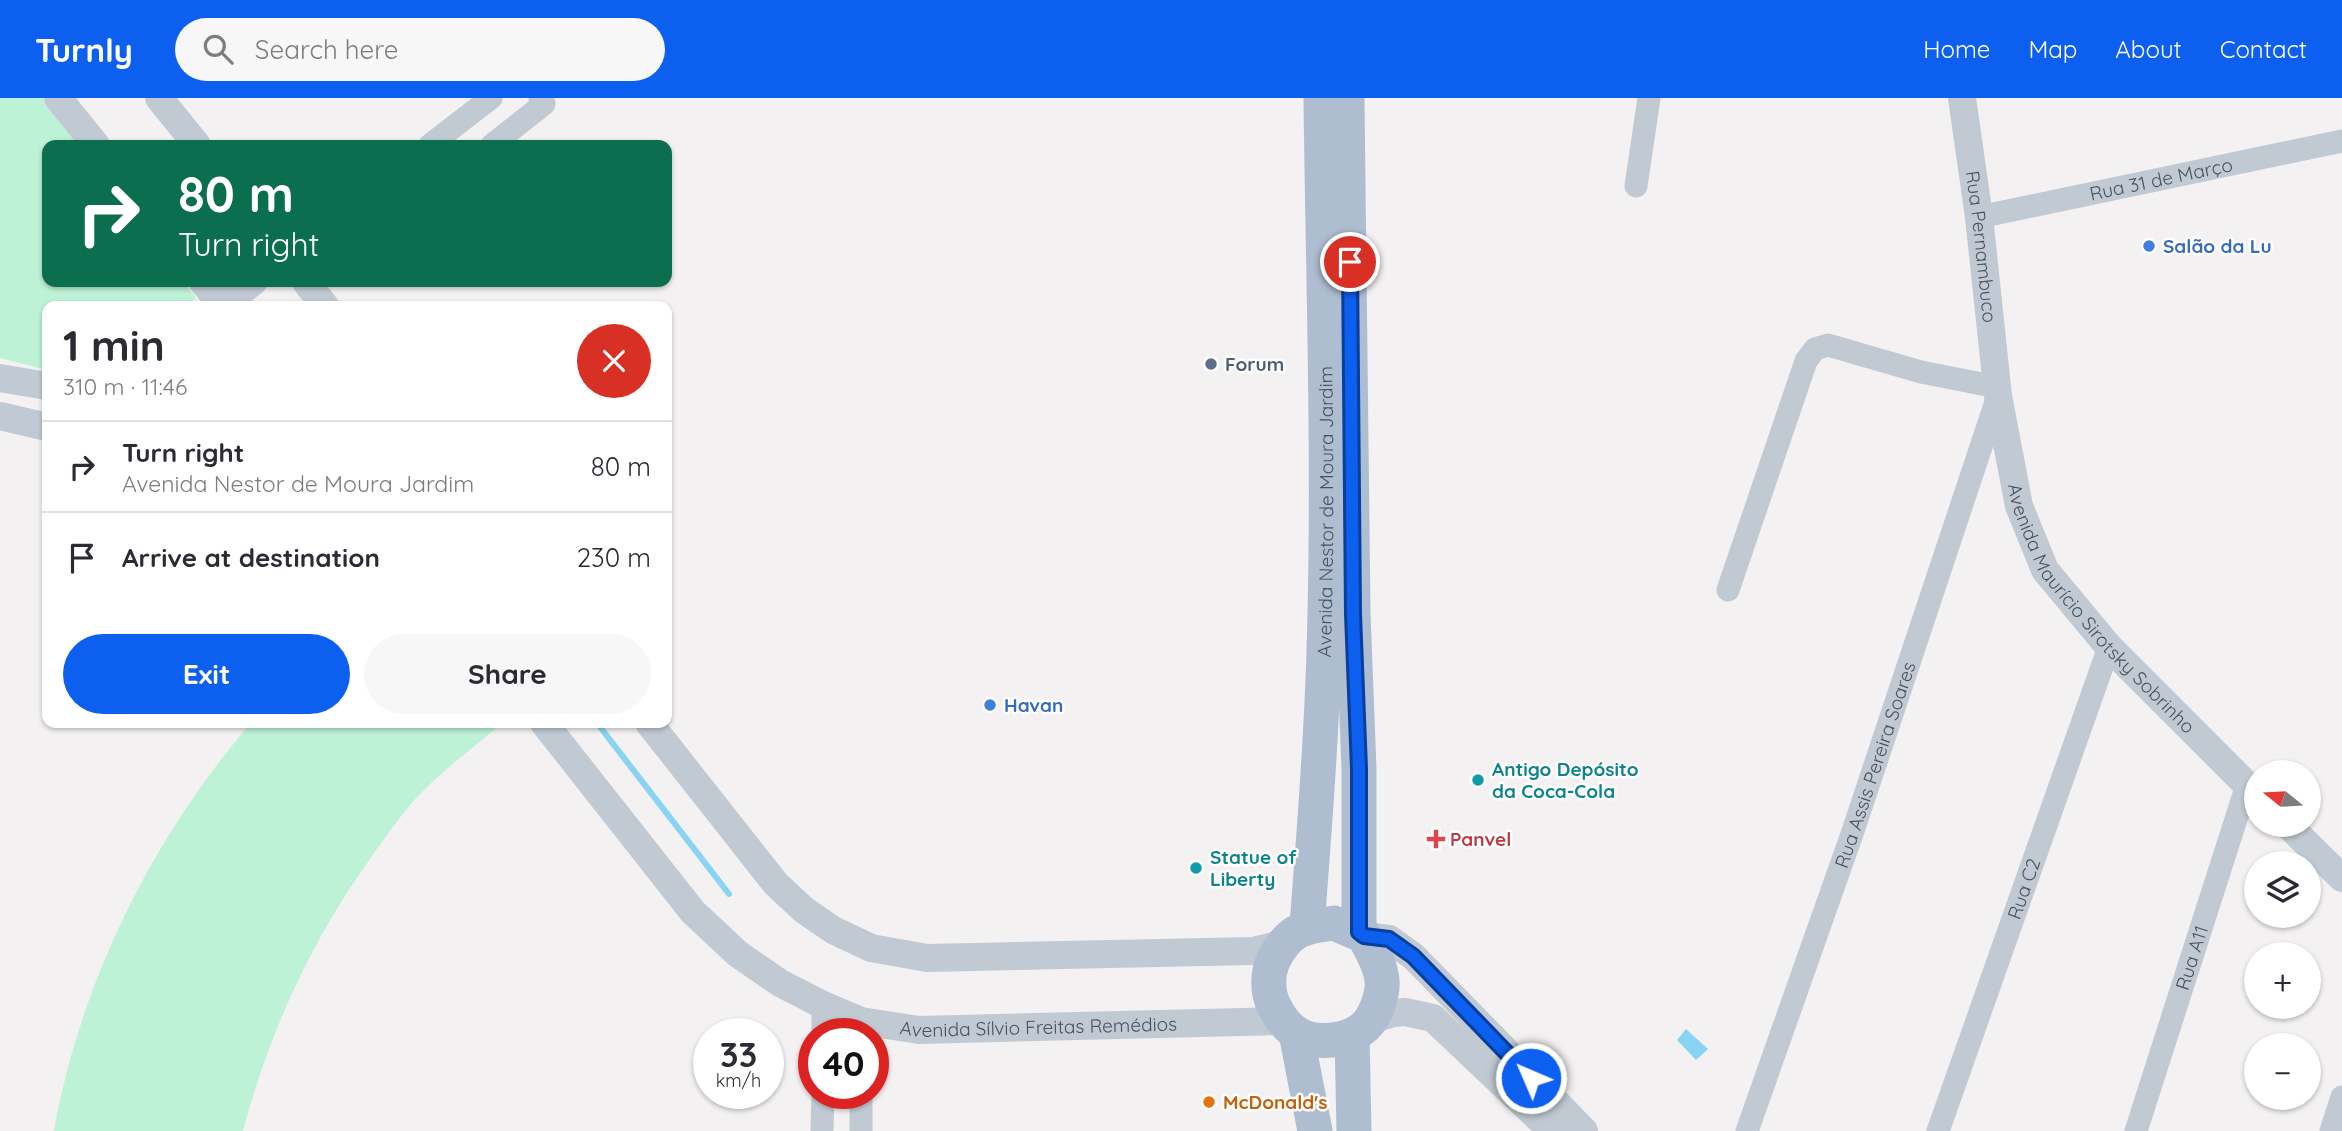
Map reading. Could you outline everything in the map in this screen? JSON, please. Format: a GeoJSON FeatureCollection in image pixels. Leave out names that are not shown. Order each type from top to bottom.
{"type":"FeatureCollection","features":[{"type":"Feature","properties":{"kind":"main road","name":"Avenida Nestor de Moura Jardim"},"geometry":{"type":"LineString","coordinates":[[1321,98],[1338,350],[1362,934],[1380,969],[1382,982],[1381,993],[1363,1028],[1354,1131]]}},
{"type":"Feature","properties":{"kind":"main road","name":"Avenida Nestor de Moura Jardim"},"geometry":{"type":"LineString","coordinates":[[1315,1131],[1289,1027],[1269,997],[1269,969],[1294,935],[1318,776],[1347,98]]}},
{"type":"Feature","properties":{"kind":"main road"},"geometry":{"type":"LineString","coordinates":[[1294,935],[1334,923],[1362,934]]}},
{"type":"Feature","properties":{"kind":"main road"},"geometry":{"type":"LineString","coordinates":[[1289,1027],[1311,1040],[1324,1042],[1363,1028]]}},
{"type":"Feature","properties":{"kind":"street"},"geometry":{"type":"LineString","coordinates":[[58,98],[92,140]]}},
{"type":"Feature","properties":{"kind":"street"},"geometry":{"type":"LineString","coordinates":[[159,98],[193,140]]}},
{"type":"Feature","properties":{"kind":"street"},"geometry":{"type":"LineString","coordinates":[[436,140],[491,98]]}},
{"type":"Feature","properties":{"kind":"street"},"geometry":{"type":"LineString","coordinates":[[498,140],[544,104],[540,98]]}},
{"type":"Feature","properties":{"kind":"street"},"geometry":{"type":"LineString","coordinates":[[1636,187],[1649,98]]}},
{"type":"Feature","properties":{"kind":"street","name":"Rua Pernambuco"},"geometry":{"type":"LineString","coordinates":[[1962,98],[1979,217],[1998,392]]}},
{"type":"Feature","properties":{"kind":"street","name":"Rua 31 de Março"},"geometry":{"type":"LineString","coordinates":[[1979,217],[2342,141]]}},
{"type":"Feature","properties":{"kind":"street"},"geometry":{"type":"LineString","coordinates":[[207,287],[218,301]]}},
{"type":"Feature","properties":{"kind":"street"},"geometry":{"type":"LineString","coordinates":[[228,301],[247,287]]}},
{"type":"Feature","properties":{"kind":"street"},"geometry":{"type":"LineString","coordinates":[[1728,590],[1806,361],[1815,349],[1828,345],[1998,392]]}},
{"type":"Feature","properties":{"kind":"street"},"geometry":{"type":"LineString","coordinates":[[0,378],[42,385]]}},
{"type":"Feature","properties":{"kind":"street","name":"Avenida Maurício Sirotsky Sobrinho"},"geometry":{"type":"LineString","coordinates":[[1998,392],[2019,506],[2045,570],[2109,647],[2244,782]]}},
{"type":"Feature","properties":{"kind":"street","name":"Rua Assis Pereira Soares"},"geometry":{"type":"LineString","coordinates":[[1747,1131],[1852,834],[1998,392]]}},
{"type":"Feature","properties":{"kind":"street"},"geometry":{"type":"LineString","coordinates":[[0,416],[42,426]]}},
{"type":"Feature","properties":{"kind":"street","name":"Rua C2"},"geometry":{"type":"LineString","coordinates":[[1938,1131],[2109,647]]}},
{"type":"Feature","properties":{"kind":"street","name":"Avenida Sílvio Freitas Remédios"},"geometry":{"type":"LineString","coordinates":[[548,728],[638,846],[693,912],[738,954],[780,984],[845,1018]]}},
{"type":"Feature","properties":{"kind":"street"},"geometry":{"type":"LineString","coordinates":[[653,728],[776,884],[804,910],[833,930],[871,948],[927,958],[1253,951],[1294,935]]}},
{"type":"Feature","properties":{"kind":"street","name":"Rua A11"},"geometry":{"type":"LineString","coordinates":[[2136,1131],[2244,810]]}},
{"type":"Feature","properties":{"kind":"street"},"geometry":{"type":"LineString","coordinates":[[2300,837],[2342,878]]}},
{"type":"Feature","properties":{"kind":"street"},"geometry":{"type":"LineString","coordinates":[[1362,934],[1389,939],[1413,956],[1584,1131]]}},
{"type":"Feature","properties":{"kind":"street"},"geometry":{"type":"LineString","coordinates":[[823,1005],[823,1018]]}},
{"type":"Feature","properties":{"kind":"street"},"geometry":{"type":"LineString","coordinates":[[1363,1028],[1393,1013],[1405,1012],[1433,1018],[1552,1131]]}},
{"type":"Feature","properties":{"kind":"street","name":"Avenida Sílvio Freitas Remédios"},"geometry":{"type":"LineString","coordinates":[[889,1028],[1289,1027]]}},
{"type":"Feature","properties":{"kind":"street"},"geometry":{"type":"LineString","coordinates":[[2331,1131],[2342,1097]]}},
{"type":"Feature","properties":{"kind":"street"},"geometry":{"type":"LineString","coordinates":[[822,1109],[822,1131]]}},
{"type":"Feature","properties":{"kind":"street"},"geometry":{"type":"LineString","coordinates":[[861,1109],[861,1131]]}},
{"type":"Feature","properties":{"kind":"green space"},"geometry":{"type":"Polygon","coordinates":[[[0,98],[43,98],[75,140],[42,140],[42,287],[188,287],[196,298],[192,301],[42,301],[42,369],[0,358],[0,98]]]}},
{"type":"Feature","properties":{"kind":"green space"},"geometry":{"type":"Polygon","coordinates":[[[247,728],[496,728],[417,797],[350,888],[312,953],[279,1022],[243,1131],[54,1131],[82,1021],[125,914],[152,863],[215,767],[247,728]]]}},
{"type":"Feature","properties":{"kind":"water"},"geometry":{"type":"Polygon","coordinates":[[[1686,1029],[1708,1049],[1696,1060],[1677,1040],[1686,1029]]]}},
{"type":"Feature","properties":{"kind":"waterway"},"geometry":{"type":"LineString","coordinates":[[601,728],[729,894]]}},
{"type":"Feature","properties":{"kind":"place","name":"Salão da Lu"},"geometry":{"type":"Point","coordinates":[2149,246]}},
{"type":"Feature","properties":{"kind":"place","name":"Forum"},"geometry":{"type":"Point","coordinates":[1211,364]}},
{"type":"Feature","properties":{"kind":"place","name":"Havan"},"geometry":{"type":"Point","coordinates":[990,705]}},
{"type":"Feature","properties":{"kind":"place","name":"Antigo Depósito da Coca-Cola"},"geometry":{"type":"Point","coordinates":[1478,780]}},
{"type":"Feature","properties":{"kind":"place","name":"Panvel"},"geometry":{"type":"Point","coordinates":[1436,839]}},
{"type":"Feature","properties":{"kind":"place","name":"Statue of Liberty"},"geometry":{"type":"Point","coordinates":[1196,868]}},
{"type":"Feature","properties":{"kind":"place","name":"McDonald's"},"geometry":{"type":"Point","coordinates":[1209,1102]}},
{"type":"Feature","properties":{"kind":"route"},"geometry":{"type":"LineString","coordinates":[[1350,262],[1353,614],[1359,769],[1359,932],[1364,936],[1389,939],[1413,956],[1531,1078]]}}]}
